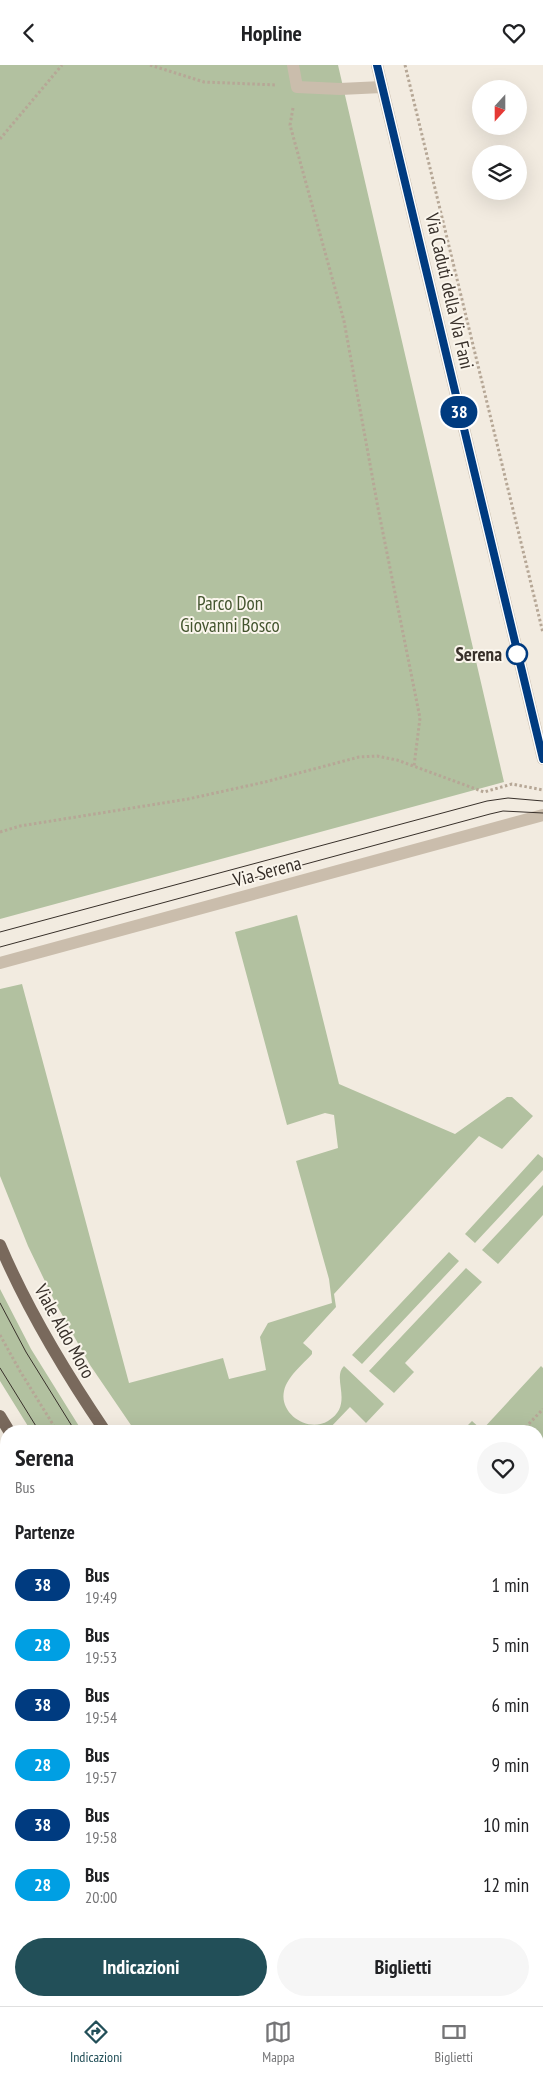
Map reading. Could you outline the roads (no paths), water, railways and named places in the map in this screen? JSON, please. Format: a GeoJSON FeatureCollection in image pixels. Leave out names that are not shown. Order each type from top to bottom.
{"type":"FeatureCollection","features":[{"type":"Feature","properties":{"kind":"main road","name":"Viale Aldo Moro"},"geometry":{"type":"LineString","coordinates":[[0,1245],[23,1296],[47,1341],[100,1425]]}},
{"type":"Feature","properties":{"kind":"street"},"geometry":{"type":"LineString","coordinates":[[293,65],[297,87],[340,89],[382,87]]}},
{"type":"Feature","properties":{"kind":"street","name":"Via Caduti della Via Fani"},"geometry":{"type":"LineString","coordinates":[[377,65],[543,759]]}},
{"type":"Feature","properties":{"kind":"street","name":"Via Serena"},"geometry":{"type":"LineString","coordinates":[[0,963],[543,815]]}},
{"type":"Feature","properties":{"kind":"tram line"},"geometry":{"type":"LineString","coordinates":[[0,932],[487,801],[508,798],[543,801]]}},
{"type":"Feature","properties":{"kind":"tram line"},"geometry":{"type":"LineString","coordinates":[[0,947],[490,814],[503,811],[543,813]]}},
{"type":"Feature","properties":{"kind":"tram line"},"geometry":{"type":"LineString","coordinates":[[0,1303],[26,1352],[71,1425]]}},
{"type":"Feature","properties":{"kind":"tram line"},"geometry":{"type":"LineString","coordinates":[[0,1368],[35,1425]]}},
{"type":"Feature","properties":{"kind":"place","name":"Serena"},"geometry":{"type":"Point","coordinates":[517,654]}},
{"type":"Feature","properties":{"kind":"park label","name":"Parco Don Giovanni Bosco"},"geometry":{"type":"Point","coordinates":[230,614]}}]}
